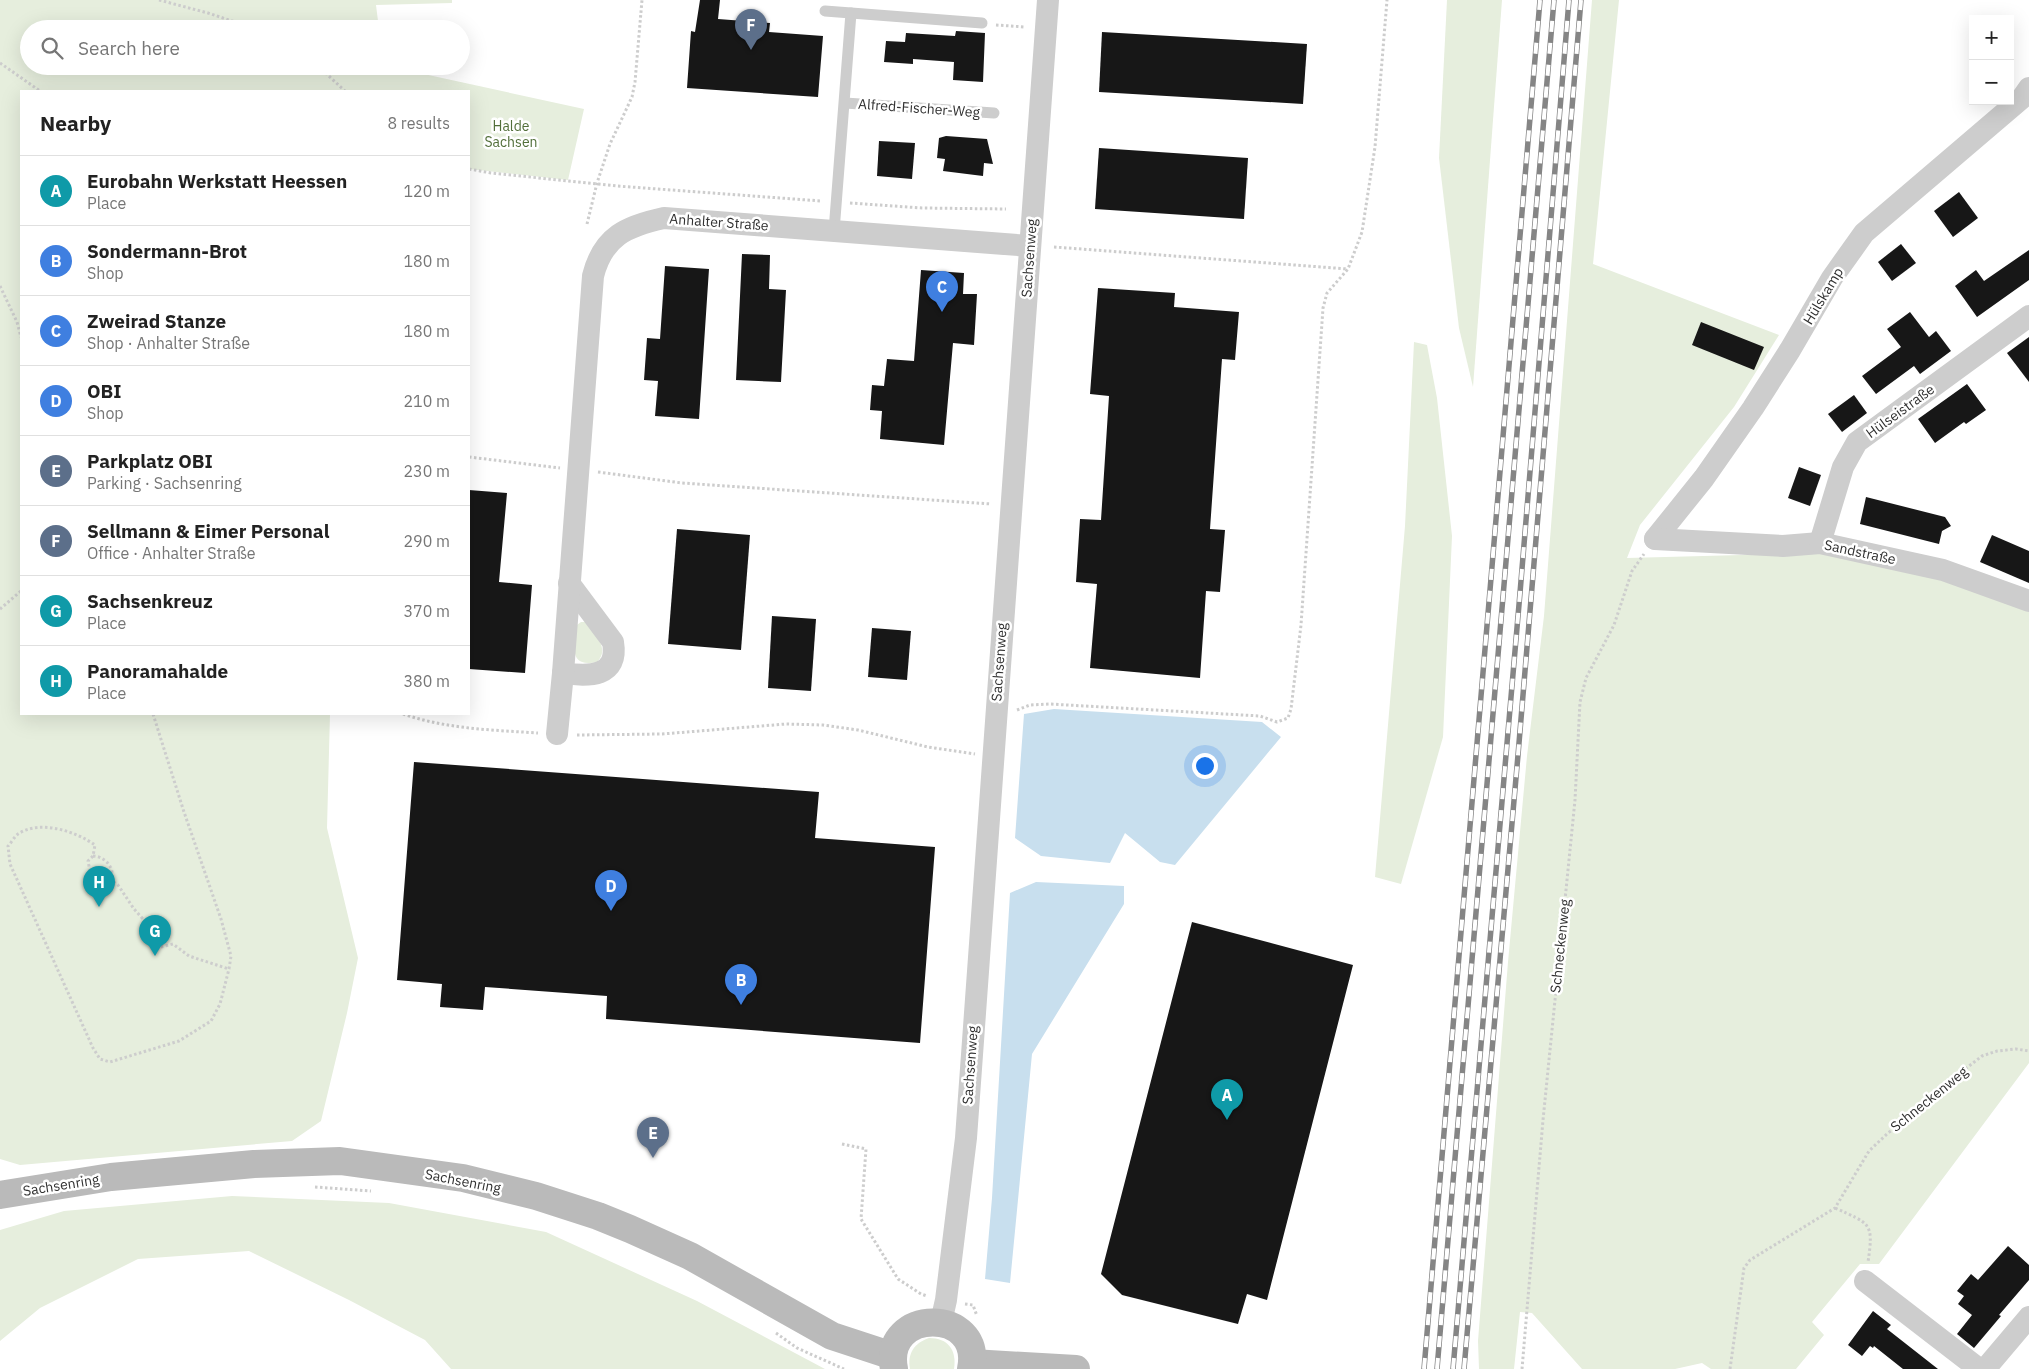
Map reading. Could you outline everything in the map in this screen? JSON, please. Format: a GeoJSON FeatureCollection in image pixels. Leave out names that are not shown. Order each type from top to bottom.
{"type":"FeatureCollection","features":[{"type":"Feature","properties":{"kind":"street","name":"Sachsenweg"},"geometry":{"type":"LineString","coordinates":[[941,1322],[946,1300],[966,1138],[1048,0]]}},
{"type":"Feature","properties":{"kind":"street","name":"Hülskamp"},"geometry":{"type":"LineString","coordinates":[[1655,539],[1704,478],[1753,408],[1832,278],[1864,233],[2022,98],[2029,88]]}},
{"type":"Feature","properties":{"kind":"street","name":"Anhalter Straße"},"geometry":{"type":"LineString","coordinates":[[557,734],[593,276],[597,261],[614,238],[628,228],[664,218],[1030,246]]}},
{"type":"Feature","properties":{"kind":"street","name":"Hülseistraße"},"geometry":{"type":"LineString","coordinates":[[1820,543],[1843,467],[1857,442],[2029,316]]}},
{"type":"Feature","properties":{"kind":"street","name":"Sandstraße"},"geometry":{"type":"LineString","coordinates":[[1655,539],[1783,546],[1820,543],[1943,570],[2029,602]]}},
{"type":"Feature","properties":{"kind":"street"},"geometry":{"type":"LineString","coordinates":[[563,673],[582,676],[604,671],[613,662],[615,652],[613,642],[569,583]]}},
{"type":"Feature","properties":{"kind":"street","name":"Sachsenring"},"geometry":{"type":"LineString","coordinates":[[0,1195],[112,1177],[273,1164],[340,1161],[463,1178],[536,1196],[598,1216],[690,1256],[832,1336],[893,1362],[902,1336],[910,1328],[930,1321],[941,1322]]}},
{"type":"Feature","properties":{"kind":"street"},"geometry":{"type":"LineString","coordinates":[[1865,1281],[1980,1369]]}},
{"type":"Feature","properties":{"kind":"street"},"geometry":{"type":"LineString","coordinates":[[1985,1369],[2029,1317]]}},
{"type":"Feature","properties":{"kind":"street"},"geometry":{"type":"LineString","coordinates":[[941,1322],[950,1325],[964,1337],[969,1345],[972,1366],[1076,1369]]}},
{"type":"Feature","properties":{"kind":"lane"},"geometry":{"type":"LineString","coordinates":[[825,11],[982,23]]}},
{"type":"Feature","properties":{"kind":"lane","name":"Alfred-Fischer-Weg"},"geometry":{"type":"LineString","coordinates":[[834,231],[851,13]]}},
{"type":"Feature","properties":{"kind":"lane","name":"Alfred-Fischer-Weg"},"geometry":{"type":"LineString","coordinates":[[845,103],[994,113]]}},
{"type":"Feature","properties":{"kind":"path"},"geometry":{"type":"LineString","coordinates":[[158,0],[230,20]]}},
{"type":"Feature","properties":{"kind":"path"},"geometry":{"type":"LineString","coordinates":[[587,224],[597,183],[610,144],[632,97],[642,0]]}},
{"type":"Feature","properties":{"kind":"path"},"geometry":{"type":"LineString","coordinates":[[1017,710],[1030,705],[1050,704],[1260,716],[1278,722],[1288,718],[1291,709],[1302,625],[1323,308],[1327,293],[1348,269],[1362,232],[1375,147],[1387,0]]}},
{"type":"Feature","properties":{"kind":"path"},"geometry":{"type":"LineString","coordinates":[[982,23],[1026,27]]}},
{"type":"Feature","properties":{"kind":"path"},"geometry":{"type":"LineString","coordinates":[[0,63],[39,90]]}},
{"type":"Feature","properties":{"kind":"path"},"geometry":{"type":"LineString","coordinates":[[328,75],[344,90]]}},
{"type":"Feature","properties":{"kind":"path"},"geometry":{"type":"LineString","coordinates":[[470,169],[597,183],[836,203],[922,208],[1006,209]]}},
{"type":"Feature","properties":{"kind":"path"},"geometry":{"type":"LineString","coordinates":[[1054,246],[1348,269]]}},
{"type":"Feature","properties":{"kind":"path"},"geometry":{"type":"LineString","coordinates":[[0,286],[17,322],[20,333]]}},
{"type":"Feature","properties":{"kind":"path"},"geometry":{"type":"LineString","coordinates":[[470,457],[682,483],[1011,504]]}},
{"type":"Feature","properties":{"kind":"path","name":"Schneckenweg"},"geometry":{"type":"LineString","coordinates":[[1522,1369],[1548,1072],[1575,800],[1580,702],[1586,678],[1614,625],[1632,571],[1655,539]]}},
{"type":"Feature","properties":{"kind":"path"},"geometry":{"type":"LineString","coordinates":[[0,609],[20,592]]}},
{"type":"Feature","properties":{"kind":"path"},"geometry":{"type":"LineString","coordinates":[[153,715],[221,919],[231,956],[229,969],[220,1004],[211,1021],[179,1041],[163,1047],[110,1062],[100,1059],[93,1048],[10,864],[8,846],[18,834],[36,828],[56,828],[86,838],[95,846],[93,856],[88,860],[90,871],[101,881],[110,880],[118,885],[134,909],[152,929],[158,948],[173,944],[189,956],[229,969]]}},
{"type":"Feature","properties":{"kind":"path"},"geometry":{"type":"LineString","coordinates":[[407,715],[464,728],[557,734],[662,734],[786,724],[823,725],[858,730],[928,747],[993,756]]}},
{"type":"Feature","properties":{"kind":"path"},"geometry":{"type":"LineString","coordinates":[[93,856],[100,858],[110,866],[113,873],[110,880]]}},
{"type":"Feature","properties":{"kind":"path","name":"Schneckenweg"},"geometry":{"type":"LineString","coordinates":[[1730,1369],[1744,1268],[1750,1260],[1835,1208],[1869,1151],[1888,1133],[1926,1106],[1960,1073],[1982,1056],[2016,1049],[2029,1051]]}},
{"type":"Feature","properties":{"kind":"path"},"geometry":{"type":"LineString","coordinates":[[842,1144],[866,1149],[862,1219],[898,1279],[921,1294]]}},
{"type":"Feature","properties":{"kind":"path"},"geometry":{"type":"LineString","coordinates":[[313,1187],[373,1191]]}},
{"type":"Feature","properties":{"kind":"path"},"geometry":{"type":"LineString","coordinates":[[1835,1208],[1863,1220],[1870,1230],[1872,1237],[1865,1281]]}},
{"type":"Feature","properties":{"kind":"path"},"geometry":{"type":"LineString","coordinates":[[774,1332],[797,1348],[844,1369]]}},
{"type":"Feature","properties":{"kind":"green space","name":"Halde Sachsen"},"geometry":{"type":"Polygon","coordinates":[[[0,0],[452,0],[452,3],[376,5],[378,20],[20,20],[20,75],[428,75],[584,109],[568,180],[470,169],[470,90],[20,90],[20,715],[330,715],[327,828],[358,958],[321,1121],[292,1141],[20,1165],[0,1159],[0,0]]]}},
{"type":"Feature","properties":{"kind":"green space"},"geometry":{"type":"Polygon","coordinates":[[[1447,0],[1502,0],[1473,387],[1459,328],[1439,158],[1447,0]]]}},
{"type":"Feature","properties":{"kind":"green space"},"geometry":{"type":"Polygon","coordinates":[[[1592,0],[1619,0],[1593,264],[1779,335],[1734,407],[1640,525],[1627,558],[1781,554],[1805,549],[1949,582],[2029,612],[2029,1063],[1879,1264],[1860,1264],[1812,1322],[1824,1335],[1796,1369],[1711,1369],[1702,1363],[1675,1369],[1582,1369],[1532,1313],[1520,1312],[1514,1369],[1479,1369],[1478,1341],[1508,962],[1527,756],[1544,616],[1592,0]]]}},
{"type":"Feature","properties":{"kind":"green space"},"geometry":{"type":"Polygon","coordinates":[[[1414,342],[1427,345],[1437,398],[1452,536],[1443,737],[1401,884],[1375,877],[1405,526],[1414,342]]]}},
{"type":"Feature","properties":{"kind":"green space"},"geometry":{"type":"Polygon","coordinates":[[[585,622],[602,647],[601,657],[597,662],[581,662],[575,653],[577,625],[585,622]]]}},
{"type":"Feature","properties":{"kind":"green space"},"geometry":{"type":"Polygon","coordinates":[[[232,1196],[389,1203],[546,1232],[697,1301],[825,1369],[451,1369],[425,1340],[249,1251],[138,1259],[40,1308],[0,1341],[0,1230],[64,1211],[232,1196]]]}},
{"type":"Feature","properties":{"kind":"green space"},"geometry":{"type":"Polygon","coordinates":[[[929,1338],[941,1340],[950,1346],[954,1356],[954,1369],[910,1369],[909,1364],[913,1350],[919,1343],[929,1338]]]}},
{"type":"Feature","properties":{"kind":"water"},"geometry":{"type":"Polygon","coordinates":[[[1054,709],[1262,722],[1281,737],[1175,865],[1160,862],[1125,833],[1110,863],[1041,856],[1015,838],[1024,714],[1054,709]]]}},
{"type":"Feature","properties":{"kind":"water"},"geometry":{"type":"Polygon","coordinates":[[[1036,882],[1124,886],[1124,904],[1032,1054],[1010,1283],[985,1279],[992,1198],[1010,893],[1036,882]]]}},
{"type":"Feature","properties":{"kind":"building"},"geometry":{"type":"Polygon","coordinates":[[[700,0],[720,0],[718,19],[770,23],[769,32],[823,36],[818,97],[687,88],[691,31],[695,32],[700,0]]]}},
{"type":"Feature","properties":{"kind":"building"},"geometry":{"type":"Polygon","coordinates":[[[956,31],[985,33],[983,82],[953,80],[954,62],[913,59],[913,64],[884,62],[886,41],[905,42],[906,33],[955,36],[956,31]]]}},
{"type":"Feature","properties":{"kind":"building"},"geometry":{"type":"Polygon","coordinates":[[[1102,32],[1307,44],[1303,104],[1099,92],[1102,32]]]}},
{"type":"Feature","properties":{"kind":"building"},"geometry":{"type":"Polygon","coordinates":[[[946,136],[987,139],[993,164],[984,163],[983,176],[943,171],[945,159],[937,158],[939,138],[946,136]]]}},
{"type":"Feature","properties":{"kind":"building"},"geometry":{"type":"Polygon","coordinates":[[[879,141],[915,143],[912,179],[877,176],[879,141]]]}},
{"type":"Feature","properties":{"kind":"building"},"geometry":{"type":"Polygon","coordinates":[[[1099,148],[1248,158],[1244,219],[1095,209],[1099,148]]]}},
{"type":"Feature","properties":{"kind":"building"},"geometry":{"type":"Polygon","coordinates":[[[1959,192],[1978,218],[1953,237],[1934,211],[1959,192]]]}},
{"type":"Feature","properties":{"kind":"building"},"geometry":{"type":"Polygon","coordinates":[[[1901,244],[1916,263],[1892,281],[1878,262],[1901,244]]]}},
{"type":"Feature","properties":{"kind":"building"},"geometry":{"type":"Polygon","coordinates":[[[2029,250],[2029,280],[1977,317],[1955,286],[1976,270],[1984,281],[2029,250]]]}},
{"type":"Feature","properties":{"kind":"building"},"geometry":{"type":"Polygon","coordinates":[[[742,254],[770,255],[769,289],[786,290],[781,382],[736,380],[742,254]]]}},
{"type":"Feature","properties":{"kind":"building"},"geometry":{"type":"Polygon","coordinates":[[[665,266],[709,269],[699,419],[655,416],[658,381],[644,380],[647,338],[660,339],[665,266]]]}},
{"type":"Feature","properties":{"kind":"building"},"geometry":{"type":"Polygon","coordinates":[[[921,270],[964,273],[963,294],[977,294],[974,345],[953,343],[944,445],[880,439],[882,411],[870,410],[872,385],[884,386],[887,359],[914,361],[921,270]]]}},
{"type":"Feature","properties":{"kind":"building"},"geometry":{"type":"Polygon","coordinates":[[[1098,288],[1175,293],[1174,307],[1239,312],[1235,360],[1222,359],[1210,529],[1225,530],[1220,592],[1206,591],[1200,678],[1090,668],[1097,584],[1076,582],[1080,519],[1101,520],[1109,396],[1090,394],[1098,288]]]}},
{"type":"Feature","properties":{"kind":"building"},"geometry":{"type":"Polygon","coordinates":[[[1910,312],[1929,337],[1936,331],[1951,351],[1920,374],[1914,366],[1876,394],[1862,376],[1901,347],[1887,329],[1910,312]]]}},
{"type":"Feature","properties":{"kind":"building"},"geometry":{"type":"Polygon","coordinates":[[[1701,322],[1764,347],[1754,370],[1692,345],[1701,322]]]}},
{"type":"Feature","properties":{"kind":"building"},"geometry":{"type":"Polygon","coordinates":[[[2029,337],[2029,382],[2007,353],[2029,337]]]}},
{"type":"Feature","properties":{"kind":"building"},"geometry":{"type":"Polygon","coordinates":[[[1967,384],[1986,410],[1966,424],[1964,422],[1935,443],[1918,419],[1967,384]]]}},
{"type":"Feature","properties":{"kind":"building"},"geometry":{"type":"Polygon","coordinates":[[[1854,395],[1867,413],[1842,432],[1828,414],[1854,395]]]}},
{"type":"Feature","properties":{"kind":"building"},"geometry":{"type":"Polygon","coordinates":[[[1799,467],[1821,475],[1810,506],[1788,498],[1799,467]]]}},
{"type":"Feature","properties":{"kind":"building"},"geometry":{"type":"Polygon","coordinates":[[[470,490],[507,493],[499,582],[532,585],[525,673],[470,669],[470,490]]]}},
{"type":"Feature","properties":{"kind":"building"},"geometry":{"type":"Polygon","coordinates":[[[1866,497],[1945,517],[1951,526],[1942,531],[1939,544],[1860,524],[1866,497]]]}},
{"type":"Feature","properties":{"kind":"building"},"geometry":{"type":"Polygon","coordinates":[[[677,529],[750,535],[741,650],[668,644],[677,529]]]}},
{"type":"Feature","properties":{"kind":"building"},"geometry":{"type":"Polygon","coordinates":[[[1992,535],[2029,551],[2029,583],[1980,562],[1992,535]]]}},
{"type":"Feature","properties":{"kind":"building"},"geometry":{"type":"Polygon","coordinates":[[[772,616],[816,619],[811,691],[768,688],[772,616]]]}},
{"type":"Feature","properties":{"kind":"building"},"geometry":{"type":"Polygon","coordinates":[[[872,628],[911,631],[907,680],[868,677],[872,628]]]}},
{"type":"Feature","properties":{"kind":"building"},"geometry":{"type":"Polygon","coordinates":[[[414,762],[819,792],[815,838],[935,847],[920,1043],[606,1019],[607,996],[485,987],[483,1010],[440,1007],[442,984],[397,980],[414,762]]]}},
{"type":"Feature","properties":{"kind":"building"},"geometry":{"type":"Polygon","coordinates":[[[1192,922],[1353,965],[1267,1300],[1247,1294],[1238,1324],[1122,1295],[1101,1274],[1192,922]]]}},
{"type":"Feature","properties":{"kind":"building"},"geometry":{"type":"Polygon","coordinates":[[[2008,1246],[2029,1265],[2029,1280],[1974,1348],[1957,1334],[1972,1315],[1958,1304],[1964,1296],[1957,1291],[1971,1274],[1978,1280],[2008,1246]]]}},
{"type":"Feature","properties":{"kind":"building"},"geometry":{"type":"Polygon","coordinates":[[[1873,1311],[1891,1325],[1887,1329],[1938,1369],[1903,1369],[1874,1346],[1873,1348],[1870,1346],[1862,1356],[1848,1345],[1873,1311]]]}},
{"type":"Feature","properties":{"kind":"railway"},"geometry":{"type":"LineString","coordinates":[[1424,1369],[1540,0]]}},
{"type":"Feature","properties":{"kind":"railway"},"geometry":{"type":"LineString","coordinates":[[1437,1369],[1554,0]]}},
{"type":"Feature","properties":{"kind":"railway"},"geometry":{"type":"LineString","coordinates":[[1453,1369],[1569,0]]}},
{"type":"Feature","properties":{"kind":"railway"},"geometry":{"type":"LineString","coordinates":[[1464,1369],[1518,755],[1581,0]]}},
{"type":"Feature","properties":{"kind":"place","name":"Sellmann & Eimer Personal"},"geometry":{"type":"Point","coordinates":[751,50]}},
{"type":"Feature","properties":{"kind":"place","name":"Zweirad Stanze"},"geometry":{"type":"Point","coordinates":[942,312]}},
{"type":"Feature","properties":{"kind":"place","name":"Panoramahalde"},"geometry":{"type":"Point","coordinates":[99,907]}},
{"type":"Feature","properties":{"kind":"place","name":"OBI"},"geometry":{"type":"Point","coordinates":[611,911]}},
{"type":"Feature","properties":{"kind":"place","name":"Sachsenkreuz"},"geometry":{"type":"Point","coordinates":[155,956]}},
{"type":"Feature","properties":{"kind":"place","name":"Sondermann-Brot"},"geometry":{"type":"Point","coordinates":[741,1005]}},
{"type":"Feature","properties":{"kind":"place","name":"Eurobahn Werkstatt Heessen"},"geometry":{"type":"Point","coordinates":[1227,1120]}},
{"type":"Feature","properties":{"kind":"place","name":"Parkplatz OBI"},"geometry":{"type":"Point","coordinates":[653,1158]}}]}
